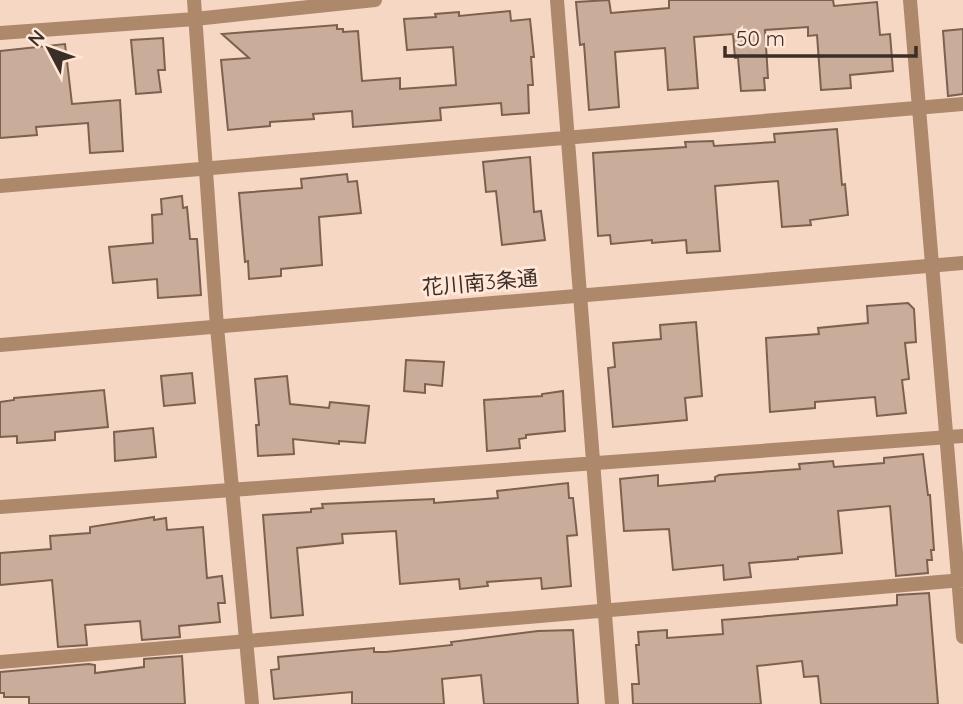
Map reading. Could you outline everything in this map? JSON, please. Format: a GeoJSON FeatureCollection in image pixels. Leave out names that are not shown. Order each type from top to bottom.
{"type":"FeatureCollection","features":[{"type":"Feature","properties":{"kind":"street"},"geometry":{"type":"LineString","coordinates":[[194,0],[217,327],[252,704]]}},
{"type":"Feature","properties":{"kind":"street"},"geometry":{"type":"LineString","coordinates":[[0,33],[195,19],[375,0]]}},
{"type":"Feature","properties":{"kind":"street"},"geometry":{"type":"LineString","coordinates":[[557,0],[612,704]]}},
{"type":"Feature","properties":{"kind":"street"},"geometry":{"type":"LineString","coordinates":[[910,0],[946,438],[961,581],[963,637]]}},
{"type":"Feature","properties":{"kind":"street"},"geometry":{"type":"LineString","coordinates":[[0,186],[963,104]]}},
{"type":"Feature","properties":{"kind":"street","name":"花川南3条通"},"geometry":{"type":"LineString","coordinates":[[0,345],[963,263]]}},
{"type":"Feature","properties":{"kind":"street"},"geometry":{"type":"LineString","coordinates":[[0,507],[963,436]]}},
{"type":"Feature","properties":{"kind":"street"},"geometry":{"type":"LineString","coordinates":[[0,662],[961,581]]}},
{"type":"Feature","properties":{"kind":"building"},"geometry":{"type":"Polygon","coordinates":[[[609,0],[611,13],[669,8],[669,0],[833,0],[834,6],[877,2],[880,35],[890,34],[893,71],[850,75],[851,88],[821,90],[817,35],[808,36],[808,27],[765,30],[768,78],[764,78],[765,90],[741,91],[733,34],[694,37],[698,88],[668,90],[665,48],[615,52],[619,107],[589,110],[584,44],[580,45],[576,2],[609,0]]]}},
{"type":"Feature","properties":{"kind":"building"},"geometry":{"type":"Polygon","coordinates":[[[510,11],[511,21],[530,19],[534,57],[531,57],[533,85],[528,85],[529,113],[502,115],[501,103],[440,108],[441,120],[353,127],[352,111],[313,114],[314,119],[270,122],[270,126],[228,130],[221,60],[249,58],[222,34],[337,25],[337,29],[343,29],[343,32],[358,31],[362,81],[400,78],[400,89],[456,85],[453,47],[407,50],[404,19],[459,12],[459,16],[510,11]]]}},
{"type":"Feature","properties":{"kind":"building"},"geometry":{"type":"Polygon","coordinates":[[[963,29],[963,94],[948,96],[943,31],[963,29]]]}},
{"type":"Feature","properties":{"kind":"building"},"geometry":{"type":"Polygon","coordinates":[[[163,38],[165,70],[158,70],[161,92],[136,94],[131,40],[163,38]]]}},
{"type":"Feature","properties":{"kind":"building"},"geometry":{"type":"Polygon","coordinates":[[[65,44],[72,104],[120,100],[123,151],[90,153],[88,123],[36,127],[37,135],[0,138],[0,51],[65,44]]]}},
{"type":"Feature","properties":{"kind":"building"},"geometry":{"type":"Polygon","coordinates":[[[837,129],[842,185],[845,184],[848,215],[810,220],[811,225],[782,227],[778,181],[715,186],[720,251],[687,253],[686,240],[611,244],[610,235],[598,236],[593,153],[686,147],[685,142],[713,141],[714,146],[775,142],[774,134],[837,129]]]}},
{"type":"Feature","properties":{"kind":"building"},"geometry":{"type":"Polygon","coordinates":[[[530,157],[534,212],[541,211],[545,240],[502,245],[496,191],[486,192],[483,162],[530,157]]]}},
{"type":"Feature","properties":{"kind":"building"},"geometry":{"type":"Polygon","coordinates":[[[347,174],[348,182],[357,181],[361,213],[319,217],[322,265],[281,269],[281,276],[249,279],[239,193],[302,188],[301,179],[347,174]]]}},
{"type":"Feature","properties":{"kind":"building"},"geometry":{"type":"Polygon","coordinates":[[[182,196],[183,208],[187,207],[190,239],[197,239],[201,295],[158,298],[157,279],[113,283],[109,247],[153,243],[152,215],[162,214],[161,199],[182,196]]]}},
{"type":"Feature","properties":{"kind":"building"},"geometry":{"type":"Polygon","coordinates":[[[908,303],[914,309],[916,342],[905,343],[909,379],[902,380],[906,413],[877,416],[875,397],[815,402],[815,408],[770,412],[766,338],[819,334],[818,328],[868,323],[867,306],[908,303]]]}},
{"type":"Feature","properties":{"kind":"building"},"geometry":{"type":"Polygon","coordinates":[[[696,322],[702,396],[685,398],[687,420],[613,427],[608,368],[615,367],[613,343],[661,339],[660,325],[696,322]]]}},
{"type":"Feature","properties":{"kind":"building"},"geometry":{"type":"Polygon","coordinates":[[[406,360],[444,362],[442,386],[425,384],[425,393],[404,391],[406,360]]]}},
{"type":"Feature","properties":{"kind":"building"},"geometry":{"type":"Polygon","coordinates":[[[192,373],[195,403],[164,406],[161,376],[192,373]]]}},
{"type":"Feature","properties":{"kind":"building"},"geometry":{"type":"Polygon","coordinates":[[[287,376],[290,404],[329,408],[330,402],[369,406],[365,443],[339,441],[339,444],[293,439],[294,454],[258,456],[256,425],[259,425],[255,379],[287,376]]]}},
{"type":"Feature","properties":{"kind":"building"},"geometry":{"type":"Polygon","coordinates":[[[104,390],[108,427],[55,432],[55,440],[17,443],[17,436],[0,437],[0,402],[14,398],[104,390]]]}},
{"type":"Feature","properties":{"kind":"building"},"geometry":{"type":"Polygon","coordinates":[[[563,391],[565,431],[526,435],[526,438],[519,439],[520,448],[487,451],[484,400],[542,396],[563,391]]]}},
{"type":"Feature","properties":{"kind":"building"},"geometry":{"type":"Polygon","coordinates":[[[153,428],[156,457],[115,461],[114,432],[153,428]]]}},
{"type":"Feature","properties":{"kind":"building"},"geometry":{"type":"Polygon","coordinates":[[[923,454],[930,495],[934,550],[931,550],[932,560],[927,560],[928,573],[896,576],[890,506],[838,511],[842,553],[749,563],[751,577],[724,580],[723,565],[673,570],[669,529],[624,531],[620,479],[658,475],[658,486],[715,481],[715,477],[719,475],[800,469],[799,464],[833,461],[834,467],[884,463],[884,458],[923,454]]]}},
{"type":"Feature","properties":{"kind":"building"},"geometry":{"type":"Polygon","coordinates":[[[568,483],[569,498],[573,498],[577,535],[567,536],[571,586],[542,589],[541,578],[487,582],[488,586],[460,589],[459,579],[400,584],[396,531],[342,534],[343,543],[297,548],[303,615],[271,618],[263,515],[311,512],[311,509],[323,508],[322,504],[434,499],[434,503],[498,498],[497,491],[568,483]]]}},
{"type":"Feature","properties":{"kind":"building"},"geometry":{"type":"Polygon","coordinates":[[[154,517],[154,520],[166,518],[167,530],[203,527],[207,578],[222,576],[225,603],[218,603],[220,622],[179,626],[180,637],[142,640],[140,621],[85,625],[87,645],[58,647],[52,580],[0,585],[0,553],[51,549],[50,536],[90,533],[90,527],[154,517]]]}},
{"type":"Feature","properties":{"kind":"building"},"geometry":{"type":"Polygon","coordinates":[[[929,593],[938,704],[821,704],[818,676],[804,677],[802,661],[757,666],[761,704],[633,704],[632,684],[639,684],[636,645],[639,645],[638,632],[667,630],[667,638],[723,634],[722,620],[897,605],[897,595],[929,593]]]}},
{"type":"Feature","properties":{"kind":"building"},"geometry":{"type":"Polygon","coordinates":[[[573,630],[578,704],[484,704],[481,675],[442,679],[444,704],[352,704],[352,692],[274,699],[271,670],[279,669],[278,657],[374,648],[374,652],[386,652],[538,631],[573,630]]]}},
{"type":"Feature","properties":{"kind":"building"},"geometry":{"type":"Polygon","coordinates":[[[182,656],[185,704],[29,704],[29,697],[4,697],[4,693],[0,693],[0,672],[89,664],[95,665],[95,673],[144,667],[144,659],[182,656]]]}}]}
